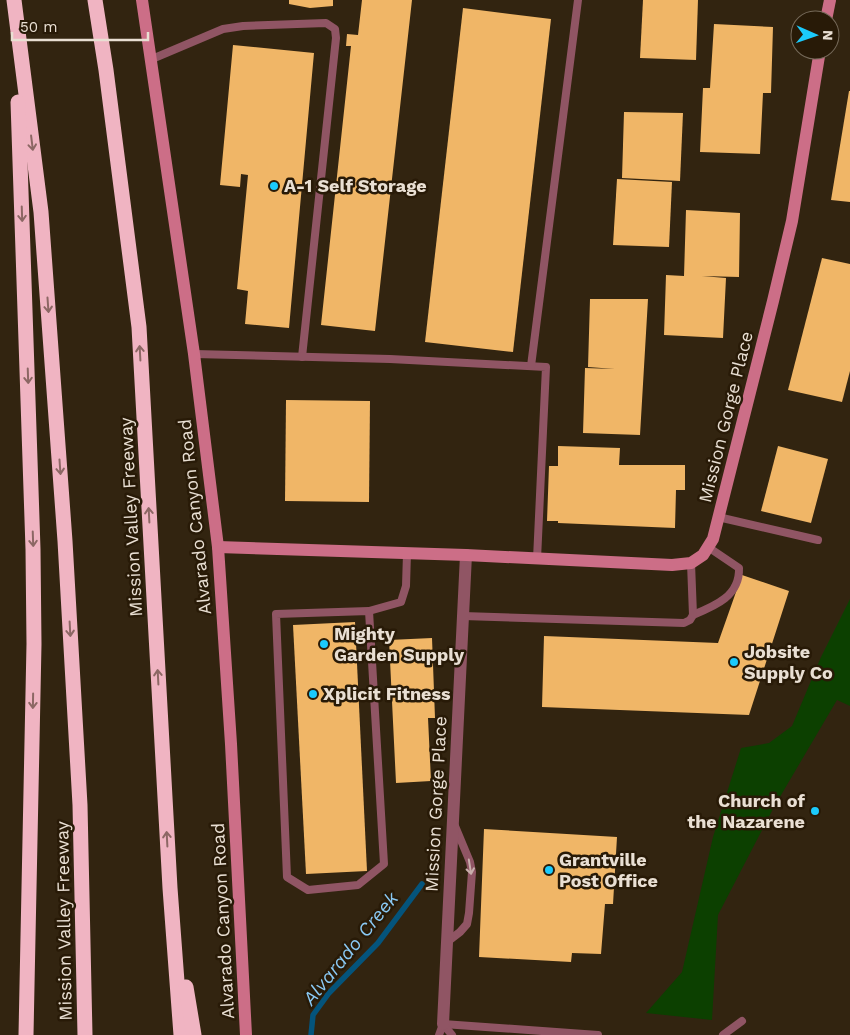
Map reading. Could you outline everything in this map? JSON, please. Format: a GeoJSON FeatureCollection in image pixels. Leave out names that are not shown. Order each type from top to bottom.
{"type":"FeatureCollection","features":[{"type":"Feature","properties":{"kind":"highway","name":"Mission Valley Freeway"},"geometry":{"type":"LineString","coordinates":[[95,0],[106,70],[139,327],[170,888],[181,1035]]}},
{"type":"Feature","properties":{"kind":"highway","name":"Mission Valley Freeway"},"geometry":{"type":"LineString","coordinates":[[15,4],[41,212],[64,531],[80,805],[85,1035]]}},
{"type":"Feature","properties":{"kind":"highway"},"geometry":{"type":"LineString","coordinates":[[15,4],[33,549],[34,644],[26,1035]]}},
{"type":"Feature","properties":{"kind":"highway"},"geometry":{"type":"LineString","coordinates":[[170,888],[194,1035]]}},
{"type":"Feature","properties":{"kind":"street","name":"Alvarado Canyon Road"},"geometry":{"type":"LineString","coordinates":[[142,0],[194,354],[218,547],[231,744],[246,1035]]}},
{"type":"Feature","properties":{"kind":"street","name":"Mission Gorge Place"},"geometry":{"type":"LineString","coordinates":[[691,563],[703,555],[713,539],[771,310],[792,221],[818,60]]}},
{"type":"Feature","properties":{"kind":"street"},"geometry":{"type":"LineString","coordinates":[[218,547],[466,555],[649,565],[691,563]]}},
{"type":"Feature","properties":{"kind":"street","name":"Mission Gorge Place"},"geometry":{"type":"LineString","coordinates":[[441,1030],[466,555]]}},
{"type":"Feature","properties":{"kind":"lane"},"geometry":{"type":"LineString","coordinates":[[531,366],[578,0]]}},
{"type":"Feature","properties":{"kind":"lane"},"geometry":{"type":"LineString","coordinates":[[152,59],[223,28],[326,24],[334,29],[336,38],[302,357]]}},
{"type":"Feature","properties":{"kind":"lane"},"geometry":{"type":"LineString","coordinates":[[194,354],[390,359],[546,367],[537,559]]}},
{"type":"Feature","properties":{"kind":"lane"},"geometry":{"type":"LineString","coordinates":[[718,517],[818,540]]}},
{"type":"Feature","properties":{"kind":"lane"},"geometry":{"type":"LineString","coordinates":[[693,614],[710,608],[723,600],[732,593],[737,584],[739,568],[708,547]]}},
{"type":"Feature","properties":{"kind":"lane"},"geometry":{"type":"LineString","coordinates":[[369,611],[384,864],[358,885],[308,890],[287,877],[276,614],[369,611],[401,602],[406,586],[407,553]]}},
{"type":"Feature","properties":{"kind":"lane"},"geometry":{"type":"LineString","coordinates":[[463,616],[684,623],[690,620],[693,614],[691,563]]}},
{"type":"Feature","properties":{"kind":"lane"},"geometry":{"type":"LineString","coordinates":[[447,942],[467,924],[472,872],[453,822]]}},
{"type":"Feature","properties":{"kind":"lane"},"geometry":{"type":"LineString","coordinates":[[723,1035],[742,1021]]}},
{"type":"Feature","properties":{"kind":"lane"},"geometry":{"type":"LineString","coordinates":[[441,1030],[452,1035]]}},
{"type":"Feature","properties":{"kind":"lane"},"geometry":{"type":"LineString","coordinates":[[441,1030],[598,1035]]}},
{"type":"Feature","properties":{"kind":"green space"},"geometry":{"type":"Polygon","coordinates":[[[850,599],[850,706],[837,700],[774,807],[718,915],[712,1020],[646,1013],[682,972],[713,837],[741,748],[769,743],[792,726],[821,657],[850,599]]]}},
{"type":"Feature","properties":{"kind":"building"},"geometry":{"type":"Polygon","coordinates":[[[289,0],[333,0],[333,6],[310,8],[289,4],[289,0]]]}},
{"type":"Feature","properties":{"kind":"building"},"geometry":{"type":"Polygon","coordinates":[[[362,0],[412,0],[375,331],[321,325],[351,46],[346,46],[347,34],[358,35],[362,0]]]}},
{"type":"Feature","properties":{"kind":"building"},"geometry":{"type":"Polygon","coordinates":[[[643,0],[698,0],[696,60],[640,58],[643,0]]]}},
{"type":"Feature","properties":{"kind":"building"},"geometry":{"type":"Polygon","coordinates":[[[463,8],[551,19],[513,352],[425,342],[463,8]]]}},
{"type":"Feature","properties":{"kind":"building"},"geometry":{"type":"Polygon","coordinates":[[[714,24],[773,27],[771,93],[763,93],[760,154],[700,152],[703,88],[710,88],[714,24]]]}},
{"type":"Feature","properties":{"kind":"building","name":"A-1 Self Storage"},"geometry":{"type":"Polygon","coordinates":[[[233,45],[314,53],[289,328],[245,324],[248,291],[237,289],[248,175],[241,174],[240,187],[220,185],[233,45]]]}},
{"type":"Feature","properties":{"kind":"building"},"geometry":{"type":"Polygon","coordinates":[[[850,91],[850,202],[831,200],[850,91]]]}},
{"type":"Feature","properties":{"kind":"building"},"geometry":{"type":"Polygon","coordinates":[[[624,112],[683,113],[680,181],[622,178],[624,112]]]}},
{"type":"Feature","properties":{"kind":"building"},"geometry":{"type":"Polygon","coordinates":[[[617,179],[672,182],[669,247],[613,245],[617,179]]]}},
{"type":"Feature","properties":{"kind":"building"},"geometry":{"type":"Polygon","coordinates":[[[686,210],[740,213],[739,277],[702,276],[726,278],[723,338],[664,335],[666,275],[684,276],[686,210]]]}},
{"type":"Feature","properties":{"kind":"building"},"geometry":{"type":"Polygon","coordinates":[[[822,258],[850,264],[850,371],[842,402],[788,390],[822,258]]]}},
{"type":"Feature","properties":{"kind":"building"},"geometry":{"type":"Polygon","coordinates":[[[590,299],[648,299],[640,435],[583,433],[585,368],[615,369],[588,367],[590,299]]]}},
{"type":"Feature","properties":{"kind":"building"},"geometry":{"type":"Polygon","coordinates":[[[286,400],[370,401],[369,502],[285,501],[286,400]]]}},
{"type":"Feature","properties":{"kind":"building"},"geometry":{"type":"Polygon","coordinates":[[[558,446],[620,448],[619,465],[685,465],[685,490],[676,490],[675,528],[547,521],[549,466],[558,466],[558,446]]]}},
{"type":"Feature","properties":{"kind":"building"},"geometry":{"type":"Polygon","coordinates":[[[778,446],[828,459],[811,523],[761,511],[778,446]]]}},
{"type":"Feature","properties":{"kind":"building"},"geometry":{"type":"Polygon","coordinates":[[[742,575],[789,591],[749,715],[542,707],[544,636],[718,643],[742,575]]]}},
{"type":"Feature","properties":{"kind":"building"},"geometry":{"type":"Polygon","coordinates":[[[355,622],[367,871],[306,874],[293,625],[355,622]]]}},
{"type":"Feature","properties":{"kind":"building"},"geometry":{"type":"Polygon","coordinates":[[[432,638],[435,718],[428,718],[431,781],[396,783],[389,640],[432,638]]]}},
{"type":"Feature","properties":{"kind":"building","name":"Grantville Post Office"},"geometry":{"type":"Polygon","coordinates":[[[484,829],[617,837],[613,904],[605,904],[601,954],[572,953],[571,962],[479,957],[484,829]]]}},
{"type":"Feature","properties":{"kind":"waterway","name":"Alvarado Creek"},"geometry":{"type":"LineString","coordinates":[[311,1035],[313,1015],[329,993],[378,943],[422,884]]}},
{"type":"Feature","properties":{"kind":"place","name":"A-1 Self Storage"},"geometry":{"type":"Point","coordinates":[274,186]}},
{"type":"Feature","properties":{"kind":"place","name":"Mighty Garden Supply"},"geometry":{"type":"Point","coordinates":[324,644]}},
{"type":"Feature","properties":{"kind":"place","name":"Jobsite Supply Co"},"geometry":{"type":"Point","coordinates":[734,662]}},
{"type":"Feature","properties":{"kind":"place","name":"Xplicit Fitness"},"geometry":{"type":"Point","coordinates":[313,694]}},
{"type":"Feature","properties":{"kind":"place","name":"Church of the Nazarene"},"geometry":{"type":"Point","coordinates":[815,811]}},
{"type":"Feature","properties":{"kind":"place","name":"Grantville Post Office"},"geometry":{"type":"Point","coordinates":[549,870]}}]}
